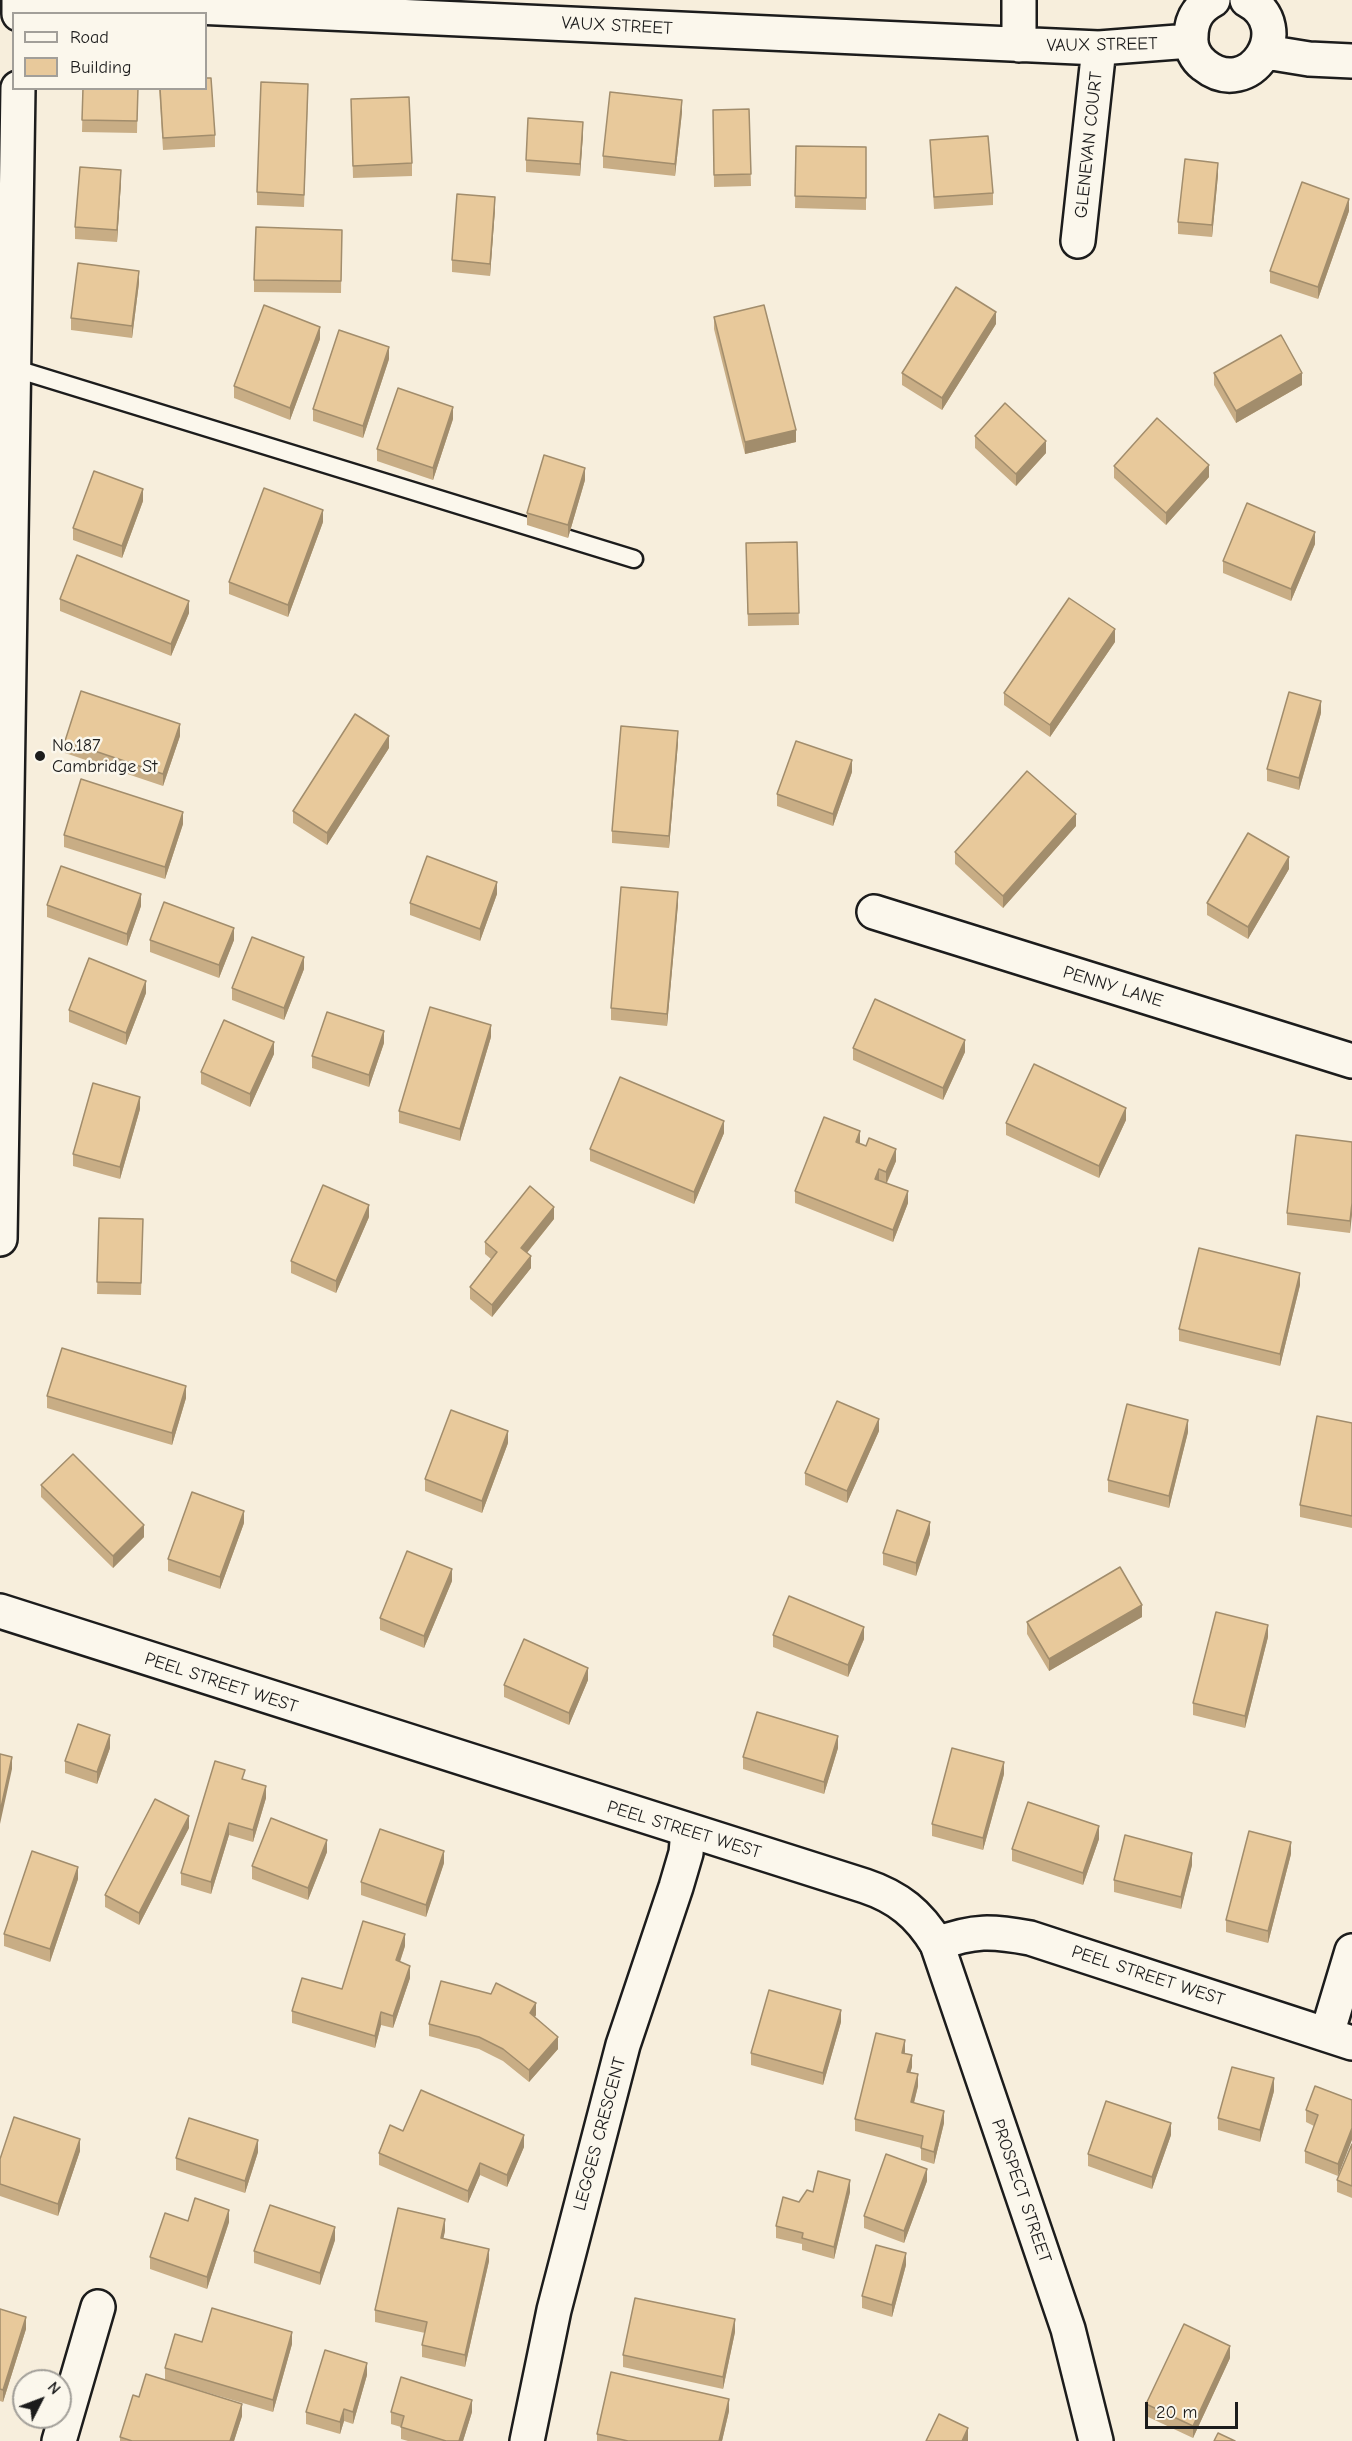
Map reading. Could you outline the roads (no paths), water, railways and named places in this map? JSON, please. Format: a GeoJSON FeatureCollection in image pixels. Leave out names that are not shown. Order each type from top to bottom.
{"type":"FeatureCollection","features":[{"type":"Feature","properties":{"kind":"street","name":"VAUX STREET"},"geometry":{"type":"LineString","coordinates":[[42,0],[1099,48],[1190,41]]}},
{"type":"Feature","properties":{"kind":"street"},"geometry":{"type":"LineString","coordinates":[[1018,45],[1019,0]]}},
{"type":"Feature","properties":{"kind":"street"},"geometry":{"type":"LineString","coordinates":[[1213,0],[1196,15],[1191,28],[1190,41],[1194,53],[1202,63],[1224,75],[1249,70],[1259,63],[1266,52],[1268,25],[1259,4]]}},
{"type":"Feature","properties":{"kind":"street","name":"GLENEVAN COURT"},"geometry":{"type":"LineString","coordinates":[[1078,241],[1099,48]]}},
{"type":"Feature","properties":{"kind":"street"},"geometry":{"type":"LineString","coordinates":[[1266,52],[1309,59],[1352,61]]}},
{"type":"Feature","properties":{"kind":"street"},"geometry":{"type":"LineString","coordinates":[[0,1239],[18,90]]}},
{"type":"Feature","properties":{"kind":"street","name":"PENNY LANE"},"geometry":{"type":"LineString","coordinates":[[874,912],[1352,1061]]}},
{"type":"Feature","properties":{"kind":"street","name":"PEEL STREET WEST"},"geometry":{"type":"LineString","coordinates":[[0,1611],[880,1891],[899,1901],[926,1924],[937,1944],[978,1932],[995,1932],[1030,1938],[1340,2038]]}},
{"type":"Feature","properties":{"kind":"street","name":"LEGGES CRESCENT"},"geometry":{"type":"LineString","coordinates":[[527,2441],[554,2310],[623,2045],[676,1887],[686,1853],[687,1831]]}},
{"type":"Feature","properties":{"kind":"street","name":"PROSPECT STREET"},"geometry":{"type":"LineString","coordinates":[[937,1944],[1068,2329],[1096,2441]]}},
{"type":"Feature","properties":{"kind":"street"},"geometry":{"type":"LineString","coordinates":[[1340,2038],[1352,1951]]}},
{"type":"Feature","properties":{"kind":"street"},"geometry":{"type":"LineString","coordinates":[[59,2441],[98,2307]]}},
{"type":"Feature","properties":{"kind":"lane"},"geometry":{"type":"LineString","coordinates":[[13,368],[634,559]]}},
{"type":"Feature","properties":{"kind":"place","name":"No.187 Cambridge St"},"geometry":{"type":"Point","coordinates":[40,756]}}]}
